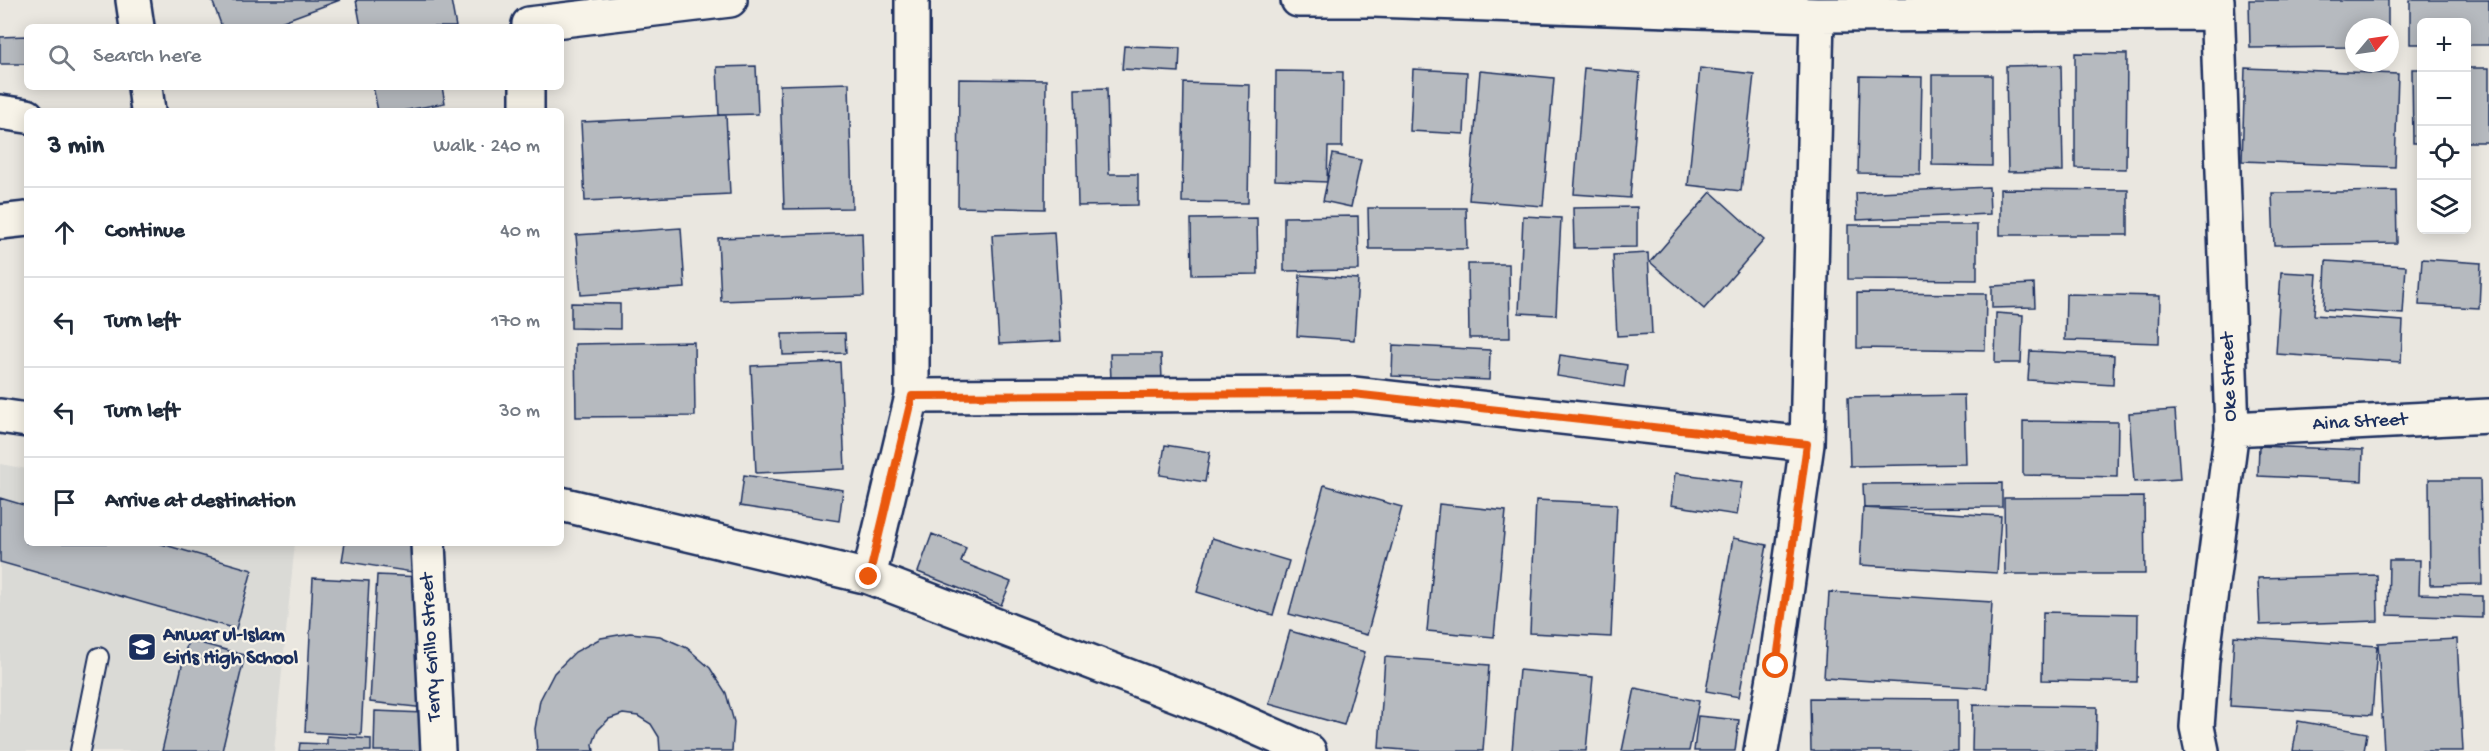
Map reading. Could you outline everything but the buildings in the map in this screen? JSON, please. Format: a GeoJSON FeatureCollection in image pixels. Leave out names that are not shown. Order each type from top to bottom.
{"type":"FeatureCollection","features":[{"type":"Feature","properties":{"kind":"street"},"geometry":{"type":"LineString","coordinates":[[134,0],[137,24]]}},
{"type":"Feature","properties":{"kind":"street"},"geometry":{"type":"LineString","coordinates":[[527,17],[730,0]]}},
{"type":"Feature","properties":{"kind":"street"},"geometry":{"type":"LineString","coordinates":[[869,577],[912,396],[912,0]]}},
{"type":"Feature","properties":{"kind":"street"},"geometry":{"type":"LineString","coordinates":[[1298,0],[1373,0],[1816,15],[2217,6]]}},
{"type":"Feature","properties":{"kind":"street","name":"Oke Street"},"geometry":{"type":"LineString","coordinates":[[2202,751],[2197,728],[2202,661],[2232,429],[2217,6]]}},
{"type":"Feature","properties":{"kind":"street"},"geometry":{"type":"LineString","coordinates":[[1761,751],[1776,666],[1807,444],[1816,15]]}},
{"type":"Feature","properties":{"kind":"street"},"geometry":{"type":"LineString","coordinates":[[145,90],[148,108]]}},
{"type":"Feature","properties":{"kind":"street"},"geometry":{"type":"LineString","coordinates":[[527,90],[527,108]]}},
{"type":"Feature","properties":{"kind":"street"},"geometry":{"type":"LineString","coordinates":[[0,112],[24,116]]}},
{"type":"Feature","properties":{"kind":"street"},"geometry":{"type":"LineString","coordinates":[[0,222],[24,219]]}},
{"type":"Feature","properties":{"kind":"street"},"geometry":{"type":"LineString","coordinates":[[912,396],[1353,394],[1807,444]]}},
{"type":"Feature","properties":{"kind":"street"},"geometry":{"type":"LineString","coordinates":[[0,416],[24,420]]}},
{"type":"Feature","properties":{"kind":"street","name":"Aina Street"},"geometry":{"type":"LineString","coordinates":[[2232,429],[2489,416]]}},
{"type":"Feature","properties":{"kind":"street"},"geometry":{"type":"LineString","coordinates":[[564,505],[869,577],[1214,710],[1309,751]]}},
{"type":"Feature","properties":{"kind":"street","name":"Terry Grillo Street"},"geometry":{"type":"LineString","coordinates":[[428,546],[427,565],[438,751]]}},
{"type":"Feature","properties":{"kind":"lane"},"geometry":{"type":"LineString","coordinates":[[80,751],[99,657]]}},
{"type":"Feature","properties":{"kind":"shaded area","name":"Anwar ul-Islam Girls High School"},"geometry":{"type":"Polygon","coordinates":[[[0,464],[24,468],[24,546],[295,546],[274,751],[0,751],[0,464]]]}},
{"type":"Feature","properties":{"kind":"place","name":"Anwar ul-Islam Girls High School"},"geometry":{"type":"Point","coordinates":[142,647]}},
{"type":"Feature","properties":{"kind":"route"},"geometry":{"type":"LineString","coordinates":[[869,577],[912,396],[1353,394],[1807,444],[1776,666]]}}]}
